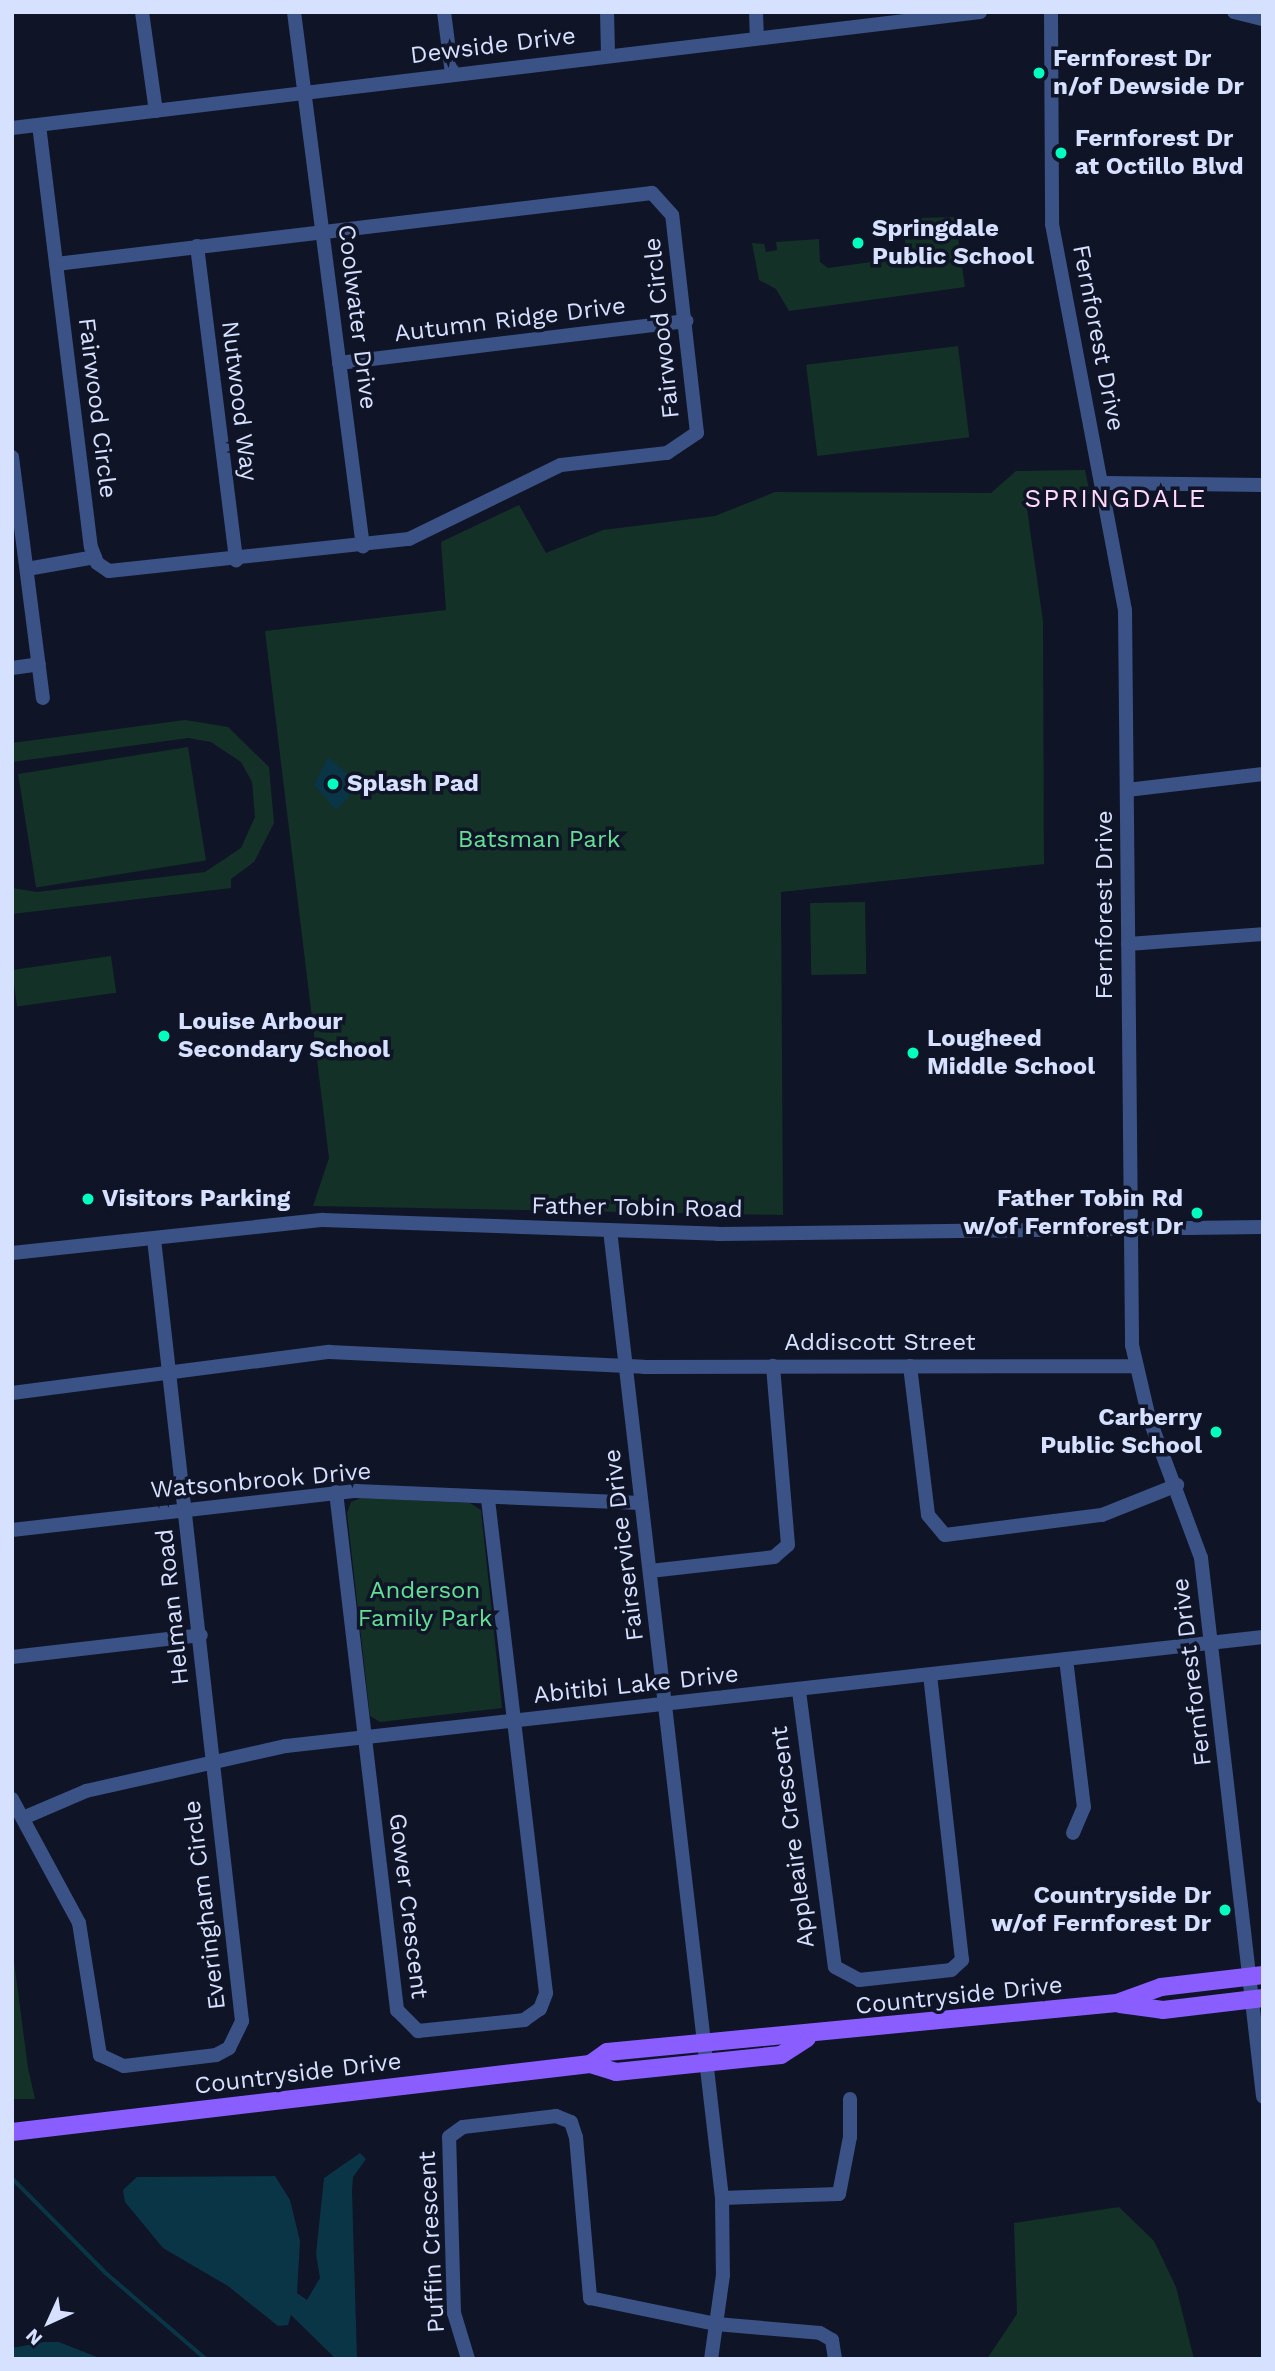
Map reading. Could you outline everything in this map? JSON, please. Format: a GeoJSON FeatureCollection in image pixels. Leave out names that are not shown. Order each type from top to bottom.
{"type":"FeatureCollection","features":[{"type":"Feature","properties":{"kind":"main road","name":"Countryside Drive"},"geometry":{"type":"LineString","coordinates":[[590,2064],[607,2052],[783,2032],[807,2038],[1117,2003],[1161,1987],[1255,1976]]}},
{"type":"Feature","properties":{"kind":"main road","name":"Countryside Drive"},"geometry":{"type":"LineString","coordinates":[[1117,2003],[1163,2010],[1256,1999]]}},
{"type":"Feature","properties":{"kind":"main road","name":"Countryside Drive"},"geometry":{"type":"LineString","coordinates":[[12,2132],[590,2064],[616,2072],[781,2055],[807,2038]]}},
{"type":"Feature","properties":{"kind":"street"},"geometry":{"type":"LineString","coordinates":[[142,12],[156,111]]}},
{"type":"Feature","properties":{"kind":"street","name":"Coolwater Drive"},"geometry":{"type":"LineString","coordinates":[[294,12],[363,547]]}},
{"type":"Feature","properties":{"kind":"street"},"geometry":{"type":"LineString","coordinates":[[444,12],[452,74]]}},
{"type":"Feature","properties":{"kind":"street"},"geometry":{"type":"LineString","coordinates":[[607,12],[608,54]]}},
{"type":"Feature","properties":{"kind":"street"},"geometry":{"type":"LineString","coordinates":[[756,12],[757,35]]}},
{"type":"Feature","properties":{"kind":"street","name":"Dewside Drive"},"geometry":{"type":"LineString","coordinates":[[12,128],[900,17],[980,12]]}},
{"type":"Feature","properties":{"kind":"street","name":"Fernforest Drive"},"geometry":{"type":"LineString","coordinates":[[1051,12],[1052,224],[1124,592],[1130,1230],[1136,1366],[1200,1550],[1255,1976],[1263,2096]]}},
{"type":"Feature","properties":{"kind":"street"},"geometry":{"type":"LineString","coordinates":[[1234,12],[1263,19]]}},
{"type":"Feature","properties":{"kind":"street","name":"Fairwood Circle"},"geometry":{"type":"LineString","coordinates":[[39,125],[56,264],[95,557],[109,571],[236,561],[363,547],[409,539],[561,465],[685,446],[696,433],[697,401],[672,215],[652,193],[56,264]]}},
{"type":"Feature","properties":{"kind":"street","name":"Nutwood Way"},"geometry":{"type":"LineString","coordinates":[[197,246],[236,561]]}},
{"type":"Feature","properties":{"kind":"street","name":"Autumn Ridge Drive"},"geometry":{"type":"LineString","coordinates":[[340,363],[686,321]]}},
{"type":"Feature","properties":{"kind":"street"},"geometry":{"type":"LineString","coordinates":[[12,457],[18,538],[27,569],[43,698]]}},
{"type":"Feature","properties":{"kind":"street"},"geometry":{"type":"LineString","coordinates":[[1104,483],[1263,485]]}},
{"type":"Feature","properties":{"kind":"street"},"geometry":{"type":"LineString","coordinates":[[27,569],[95,557]]}},
{"type":"Feature","properties":{"kind":"street"},"geometry":{"type":"LineString","coordinates":[[12,668],[38,664]]}},
{"type":"Feature","properties":{"kind":"street"},"geometry":{"type":"LineString","coordinates":[[1127,790],[1263,774]]}},
{"type":"Feature","properties":{"kind":"street"},"geometry":{"type":"LineString","coordinates":[[1128,944],[1263,934]]}},
{"type":"Feature","properties":{"kind":"street","name":"Father Tobin Road"},"geometry":{"type":"LineString","coordinates":[[12,1253],[323,1220],[610,1230],[1130,1230],[1263,1227]]}},
{"type":"Feature","properties":{"kind":"street","name":"Fairservice Drive"},"geometry":{"type":"LineString","coordinates":[[610,1230],[703,2064],[722,2198],[716,2324],[711,2359]]}},
{"type":"Feature","properties":{"kind":"street","name":"Helman Road"},"geometry":{"type":"LineString","coordinates":[[154,1239],[201,1635],[210,1763]]}},
{"type":"Feature","properties":{"kind":"street"},"geometry":{"type":"LineString","coordinates":[[12,1393],[169,1375],[330,1352],[625,1366]]}},
{"type":"Feature","properties":{"kind":"street","name":"Addiscott Street"},"geometry":{"type":"LineString","coordinates":[[625,1366],[1136,1366]]}},
{"type":"Feature","properties":{"kind":"street"},"geometry":{"type":"LineString","coordinates":[[650,1571],[774,1557],[788,1545],[773,1366]]}},
{"type":"Feature","properties":{"kind":"street"},"geometry":{"type":"LineString","coordinates":[[910,1366],[928,1515],[945,1535],[1089,1518],[1177,1485]]}},
{"type":"Feature","properties":{"kind":"street"},"geometry":{"type":"LineString","coordinates":[[336,1492],[365,1737]]}},
{"type":"Feature","properties":{"kind":"street","name":"Watsonbrook Drive"},"geometry":{"type":"LineString","coordinates":[[12,1530],[336,1492],[642,1503]]}},
{"type":"Feature","properties":{"kind":"street"},"geometry":{"type":"LineString","coordinates":[[488,1497],[514,1720]]}},
{"type":"Feature","properties":{"kind":"street"},"geometry":{"type":"LineString","coordinates":[[12,1657],[201,1635]]}},
{"type":"Feature","properties":{"kind":"street","name":"Abitibi Lake Drive"},"geometry":{"type":"LineString","coordinates":[[23,1818],[86,1791],[210,1763],[365,1737],[665,1707],[1263,1637]]}},
{"type":"Feature","properties":{"kind":"street"},"geometry":{"type":"LineString","coordinates":[[1066,1659],[1084,1807],[1073,1833]]}},
{"type":"Feature","properties":{"kind":"street","name":"Appleaire Crescent"},"geometry":{"type":"LineString","coordinates":[[799,1691],[835,1967],[859,1980],[951,1970],[962,1960],[930,1676]]}},
{"type":"Feature","properties":{"kind":"street","name":"Gower Crescent"},"geometry":{"type":"LineString","coordinates":[[365,1737],[397,2010],[418,2032],[511,2021],[534,2015],[546,1993],[514,1720]]}},
{"type":"Feature","properties":{"kind":"street","name":"Everingham Circle"},"geometry":{"type":"LineString","coordinates":[[12,1799],[79,1923],[100,2054],[124,2066],[216,2055],[235,2043],[242,2021],[210,1763]]}},
{"type":"Feature","properties":{"kind":"street"},"geometry":{"type":"LineString","coordinates":[[722,2198],[839,2194],[850,2137],[850,2098]]}},
{"type":"Feature","properties":{"kind":"street","name":"Puffin Crescent"},"geometry":{"type":"LineString","coordinates":[[468,2359],[454,2313],[448,2154],[449,2137],[463,2127],[566,2117],[576,2137],[588,2217],[590,2298],[716,2324]]}},
{"type":"Feature","properties":{"kind":"street"},"geometry":{"type":"LineString","coordinates":[[716,2324],[820,2333],[832,2340],[835,2359]]}},
{"type":"Feature","properties":{"kind":"green space"},"geometry":{"type":"Polygon","coordinates":[[[955,217],[965,287],[789,311],[776,289],[759,280],[752,243],[764,244],[766,252],[777,250],[776,242],[819,239],[820,262],[828,268],[907,257],[903,226],[920,223],[918,218],[955,217]]]}},
{"type":"Feature","properties":{"kind":"green space"},"geometry":{"type":"Polygon","coordinates":[[[958,346],[969,437],[817,456],[806,365],[958,346]]]}},
{"type":"Feature","properties":{"kind":"green space","name":"Batsman Park"},"geometry":{"type":"Polygon","coordinates":[[[1085,470],[1090,494],[1025,495],[1043,621],[1044,864],[781,892],[783,1215],[313,1206],[329,1158],[265,631],[446,610],[441,542],[519,505],[546,553],[603,530],[715,516],[775,492],[991,493],[1016,471],[1085,470]]]}},
{"type":"Feature","properties":{"kind":"green space"},"geometry":{"type":"Polygon","coordinates":[[[185,720],[228,727],[269,767],[274,823],[254,862],[231,879],[231,888],[12,914],[12,888],[37,892],[205,872],[241,848],[255,817],[252,782],[241,762],[211,742],[188,738],[12,762],[12,743],[185,720]]]}},
{"type":"Feature","properties":{"kind":"green space"},"geometry":{"type":"Polygon","coordinates":[[[188,747],[206,861],[36,887],[18,774],[188,747]]]}},
{"type":"Feature","properties":{"kind":"green space"},"geometry":{"type":"Polygon","coordinates":[[[865,902],[866,974],[811,975],[810,903],[865,902]]]}},
{"type":"Feature","properties":{"kind":"green space"},"geometry":{"type":"Polygon","coordinates":[[[111,956],[116,993],[17,1007],[12,970],[111,956]]]}},
{"type":"Feature","properties":{"kind":"green space","name":"Anderson Family Park"},"geometry":{"type":"Polygon","coordinates":[[[361,1498],[470,1503],[481,1510],[502,1708],[380,1722],[370,1716],[347,1513],[351,1502],[361,1498]]]}},
{"type":"Feature","properties":{"kind":"green space"},"geometry":{"type":"Polygon","coordinates":[[[12,1946],[28,2068],[35,2099],[12,2099],[12,1946]]]}},
{"type":"Feature","properties":{"kind":"green space"},"geometry":{"type":"Polygon","coordinates":[[[1119,2207],[1154,2241],[1176,2287],[1194,2359],[987,2359],[1017,2314],[1014,2223],[1119,2207]]]}},
{"type":"Feature","properties":{"kind":"water","name":"Splash Pad"},"geometry":{"type":"Polygon","coordinates":[[[328,757],[352,778],[349,797],[336,810],[314,785],[328,757]]]}},
{"type":"Feature","properties":{"kind":"water"},"geometry":{"type":"Polygon","coordinates":[[[360,2153],[366,2159],[353,2177],[352,2191],[357,2359],[336,2359],[291,2315],[288,2325],[278,2326],[228,2286],[163,2248],[125,2202],[123,2190],[137,2177],[275,2176],[290,2200],[300,2241],[297,2293],[307,2300],[320,2278],[316,2254],[324,2178],[360,2153]]]}},
{"type":"Feature","properties":{"kind":"water"},"geometry":{"type":"Polygon","coordinates":[[[59,2342],[102,2359],[12,2359],[12,2348],[59,2342]]]}},
{"type":"Feature","properties":{"kind":"waterway"},"geometry":{"type":"LineString","coordinates":[[12,2178],[106,2273],[206,2359]]}},
{"type":"Feature","properties":{"kind":"place","name":"Fernforest Dr n/of Dewside Dr"},"geometry":{"type":"Point","coordinates":[1039,73]}},
{"type":"Feature","properties":{"kind":"place","name":"Fernforest Dr at Octillo Blvd"},"geometry":{"type":"Point","coordinates":[1061,153]}},
{"type":"Feature","properties":{"kind":"place","name":"Springdale Public School"},"geometry":{"type":"Point","coordinates":[858,243]}},
{"type":"Feature","properties":{"kind":"place","name":"Splash Pad"},"geometry":{"type":"Point","coordinates":[333,784]}},
{"type":"Feature","properties":{"kind":"place","name":"Louise Arbour Secondary School"},"geometry":{"type":"Point","coordinates":[164,1036]}},
{"type":"Feature","properties":{"kind":"place","name":"Lougheed Middle School"},"geometry":{"type":"Point","coordinates":[913,1053]}},
{"type":"Feature","properties":{"kind":"place","name":"Visitors Parking"},"geometry":{"type":"Point","coordinates":[88,1199]}},
{"type":"Feature","properties":{"kind":"place","name":"Father Tobin Rd w/of Fernforest Dr"},"geometry":{"type":"Point","coordinates":[1197,1213]}},
{"type":"Feature","properties":{"kind":"place","name":"Carberry Public School"},"geometry":{"type":"Point","coordinates":[1216,1432]}},
{"type":"Feature","properties":{"kind":"place","name":"Countryside Dr w/of Fernforest Dr"},"geometry":{"type":"Point","coordinates":[1225,1910]}},
{"type":"Feature","properties":{"kind":"district","name":"SPRINGDALE"},"geometry":{"type":"Point","coordinates":[1116,499]}}]}
